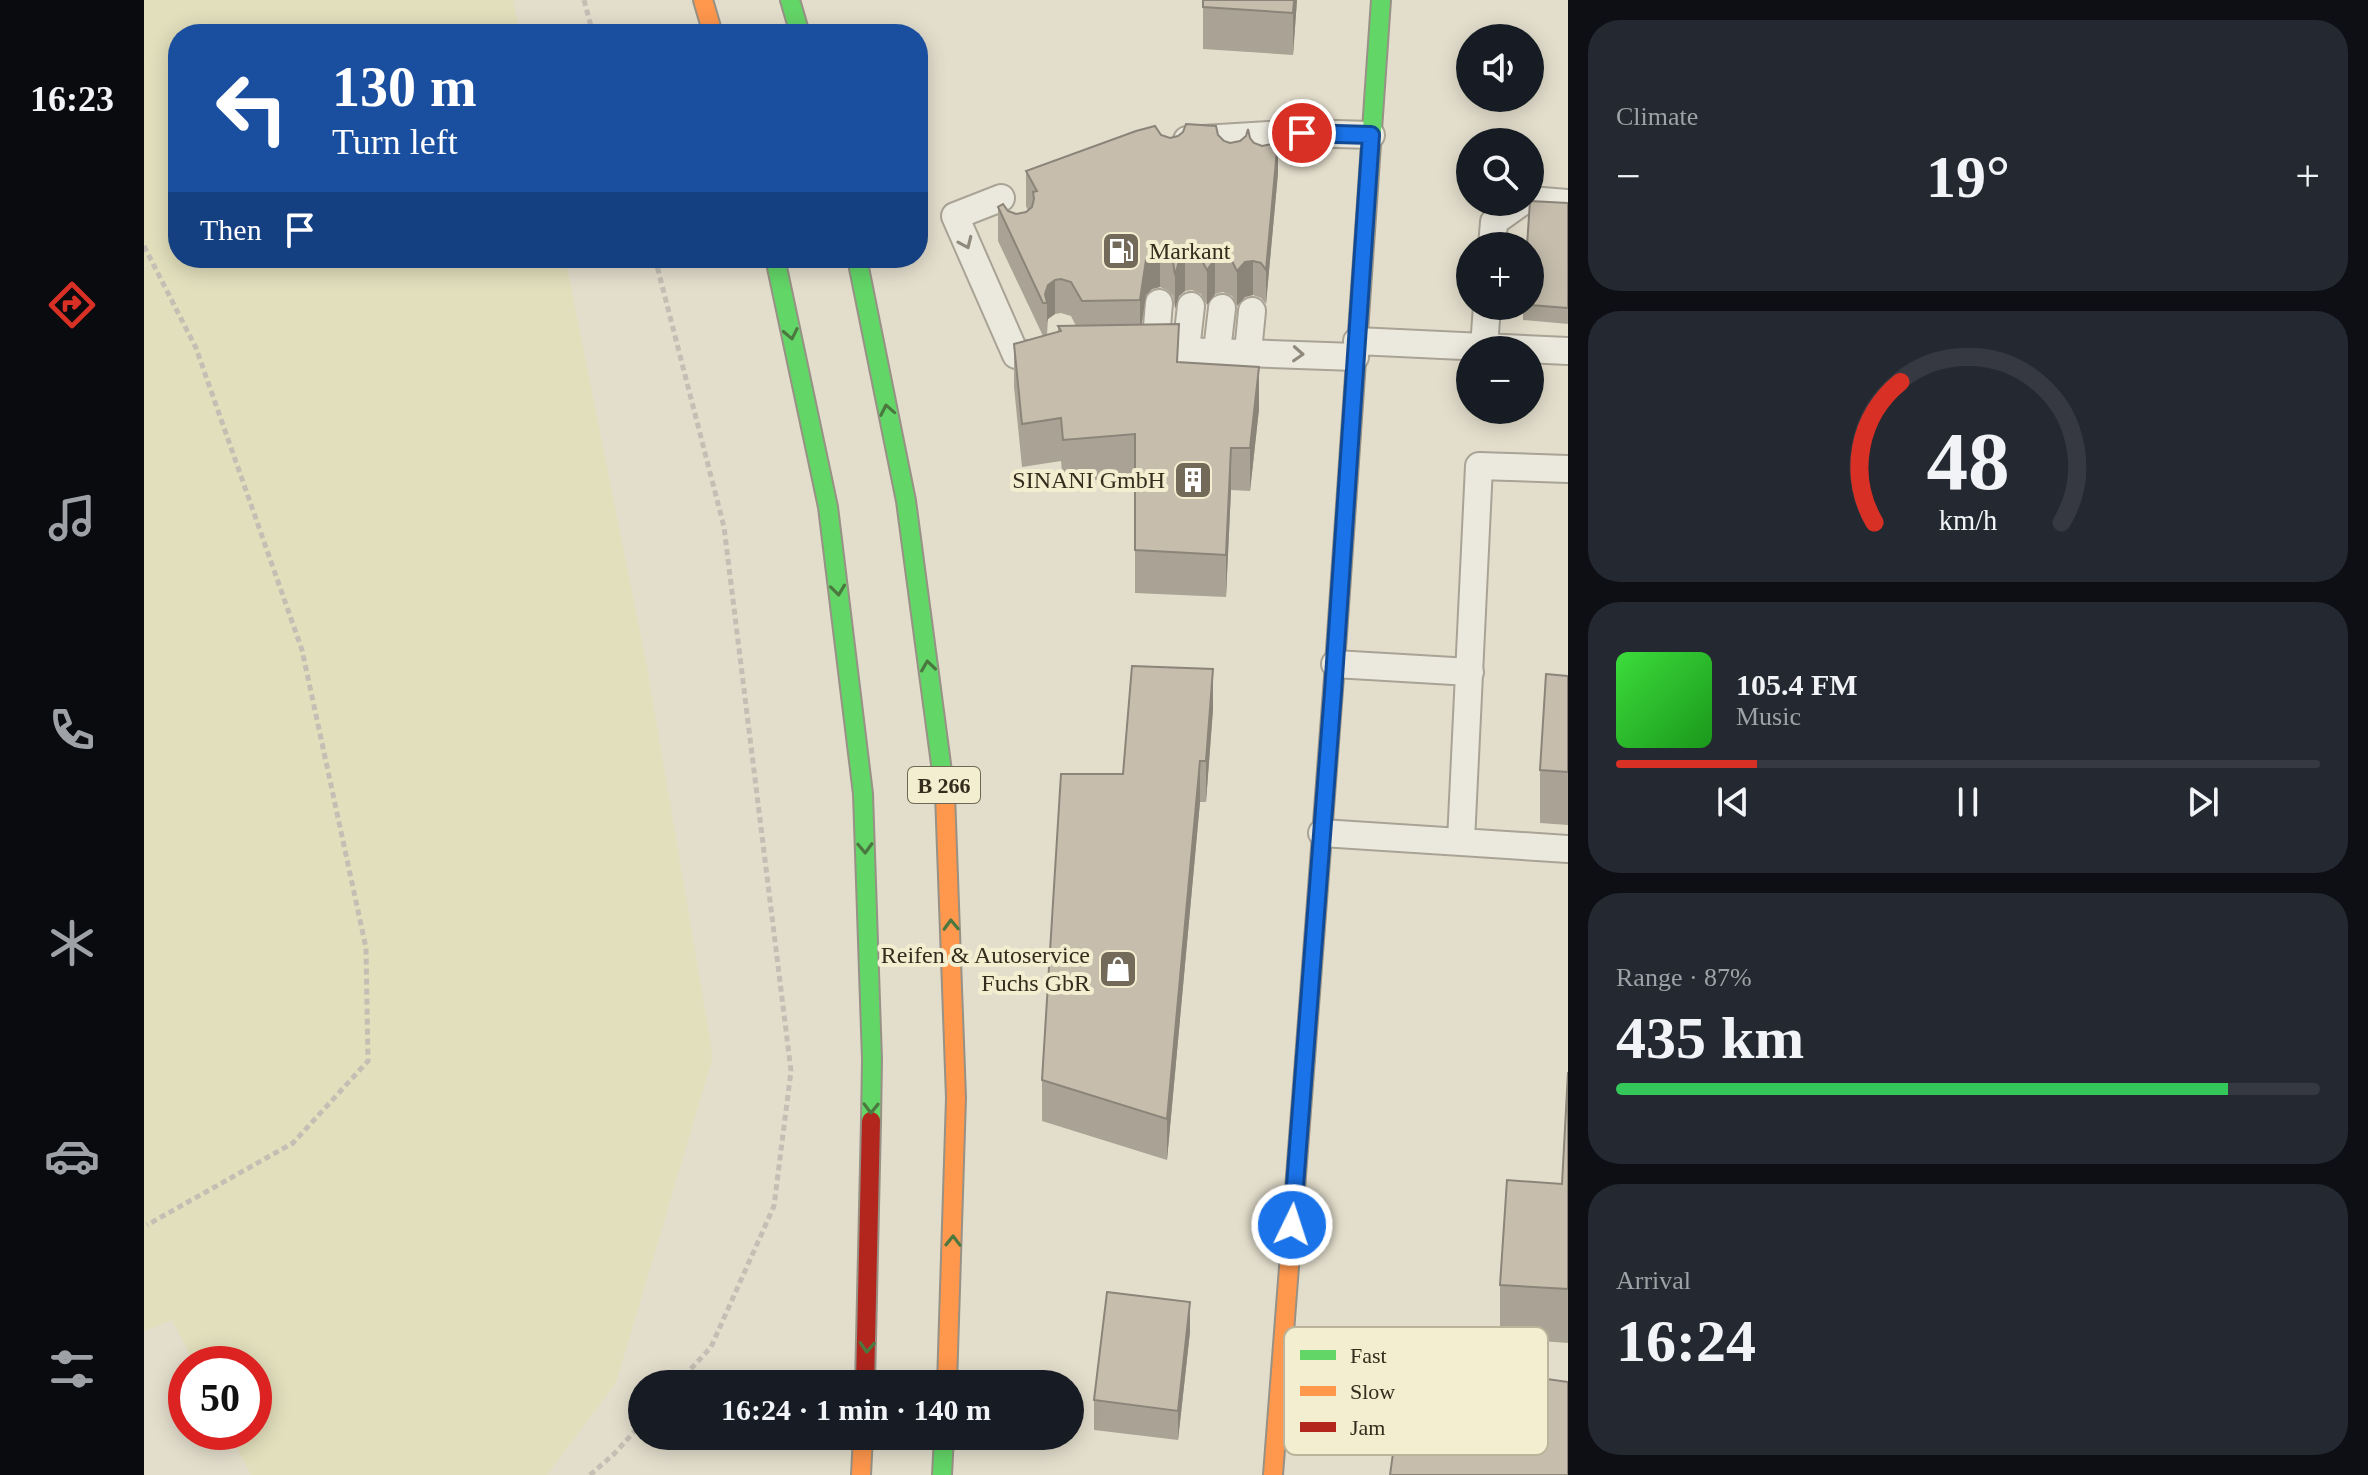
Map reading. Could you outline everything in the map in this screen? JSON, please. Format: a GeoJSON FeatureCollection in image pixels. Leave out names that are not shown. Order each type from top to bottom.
{"type":"FeatureCollection","features":[{"type":"Feature","properties":{"kind":"main road"},"geometry":{"type":"LineString","coordinates":[[703,0],[710,24]]}},
{"type":"Feature","properties":{"kind":"main road"},"geometry":{"type":"LineString","coordinates":[[790,0],[797,24]]}},
{"type":"Feature","properties":{"kind":"main road"},"geometry":{"type":"LineString","coordinates":[[1284,1327],[1381,0]]}},
{"type":"Feature","properties":{"kind":"main road"},"geometry":{"type":"LineString","coordinates":[[777,268],[828,507],[863,794],[872,1060],[866,1370]]}},
{"type":"Feature","properties":{"kind":"main road","name":"B 266"},"geometry":{"type":"LineString","coordinates":[[859,268],[906,501],[947,808],[956,1098],[948,1370]]}},
{"type":"Feature","properties":{"kind":"main road"},"geometry":{"type":"LineString","coordinates":[[1273,1475],[1284,1331]]}},
{"type":"Feature","properties":{"kind":"main road"},"geometry":{"type":"LineString","coordinates":[[861,1475],[862,1450]]}},
{"type":"Feature","properties":{"kind":"main road"},"geometry":{"type":"LineString","coordinates":[[942,1475],[943,1450]]}},
{"type":"Feature","properties":{"kind":"lane"},"geometry":{"type":"LineString","coordinates":[[1166,147],[1233,150],[1266,135],[1371,135]]}},
{"type":"Feature","properties":{"kind":"lane"},"geometry":{"type":"LineString","coordinates":[[1264,165],[1266,135]]}},
{"type":"Feature","properties":{"kind":"lane"},"geometry":{"type":"LineString","coordinates":[[1027,188],[1007,210],[955,216],[1016,355],[1069,346]]}},
{"type":"Feature","properties":{"kind":"lane"},"geometry":{"type":"LineString","coordinates":[[1544,201],[1568,203]]}},
{"type":"Feature","properties":{"kind":"lane"},"geometry":{"type":"LineString","coordinates":[[1493,232],[1494,222],[1502,216]]}},
{"type":"Feature","properties":{"kind":"lane"},"geometry":{"type":"LineString","coordinates":[[1155,350],[1159,303]]}},
{"type":"Feature","properties":{"kind":"lane"},"geometry":{"type":"LineString","coordinates":[[1186,350],[1191,306]]}},
{"type":"Feature","properties":{"kind":"lane"},"geometry":{"type":"LineString","coordinates":[[1217,351],[1222,308]]}},
{"type":"Feature","properties":{"kind":"lane"},"geometry":{"type":"LineString","coordinates":[[1248,352],[1252,311]]}},
{"type":"Feature","properties":{"kind":"lane"},"geometry":{"type":"LineString","coordinates":[[1128,350],[1248,352],[1456,347]]}},
{"type":"Feature","properties":{"kind":"lane"},"geometry":{"type":"LineString","coordinates":[[1544,350],[1568,351]]}},
{"type":"Feature","properties":{"kind":"lane"},"geometry":{"type":"LineString","coordinates":[[1461,841],[1479,466],[1568,469]]}},
{"type":"Feature","properties":{"kind":"lane"},"geometry":{"type":"LineString","coordinates":[[1335,664],[1470,672]]}},
{"type":"Feature","properties":{"kind":"lane"},"geometry":{"type":"LineString","coordinates":[[1322,833],[1568,849]]}},
{"type":"Feature","properties":{"kind":"path"},"geometry":{"type":"LineString","coordinates":[[584,0],[590,24]]}},
{"type":"Feature","properties":{"kind":"path"},"geometry":{"type":"LineString","coordinates":[[144,246],[196,348],[302,650],[366,948],[368,1061],[293,1143],[147,1225]]}},
{"type":"Feature","properties":{"kind":"path"},"geometry":{"type":"LineString","coordinates":[[658,268],[724,527],[791,1071],[774,1206],[711,1347],[690,1370]]}},
{"type":"Feature","properties":{"kind":"path"},"geometry":{"type":"LineString","coordinates":[[590,1475],[628,1438]]}},
{"type":"Feature","properties":{"kind":"shaded area"},"geometry":{"type":"Polygon","coordinates":[[[144,0],[513,0],[518,24],[168,24],[168,268],[567,268],[646,661],[713,1057],[616,1383],[547,1475],[251,1475],[238,1450],[272,1450],[272,1346],[186,1346],[172,1320],[144,1331],[144,0]]]}},
{"type":"Feature","properties":{"kind":"building"},"geometry":{"type":"Polygon","coordinates":[[[1203,0],[1294,0],[1293,13],[1203,7],[1203,0]]]}},
{"type":"Feature","properties":{"kind":"building"},"geometry":{"type":"Polygon","coordinates":[[[1186,124],[1216,126],[1218,135],[1230,143],[1240,141],[1248,129],[1254,143],[1262,146],[1278,139],[1266,270],[1261,263],[1253,261],[1245,262],[1237,271],[1232,261],[1223,258],[1215,259],[1207,270],[1201,259],[1192,256],[1179,261],[1175,275],[1173,261],[1167,255],[1152,254],[1146,260],[1140,300],[1082,301],[1071,282],[1061,279],[1048,285],[1045,294],[1047,303],[1043,303],[998,207],[1003,204],[1008,211],[1016,214],[1032,207],[1033,192],[1037,191],[1026,171],[1155,126],[1161,135],[1170,138],[1178,136],[1186,124]]]}},
{"type":"Feature","properties":{"kind":"building"},"geometry":{"type":"Polygon","coordinates":[[[1544,202],[1568,203],[1568,308],[1544,306],[1544,232],[1528,232],[1529,216],[1544,216],[1544,202]]]}},
{"type":"Feature","properties":{"kind":"building","name":"SINANI GmbH"},"geometry":{"type":"Polygon","coordinates":[[[1179,324],[1177,362],[1259,367],[1250,448],[1231,448],[1226,555],[1135,550],[1135,434],[1063,440],[1061,418],[1022,424],[1014,344],[1061,331],[1058,326],[1179,324]]]}},
{"type":"Feature","properties":{"kind":"building","name":"Reifen & Autoservice Fuchs GbR"},"geometry":{"type":"Polygon","coordinates":[[[1132,666],[1213,669],[1206,761],[1200,761],[1167,1119],[1042,1080],[1061,774],[1123,774],[1132,666]]]}},
{"type":"Feature","properties":{"kind":"building"},"geometry":{"type":"Polygon","coordinates":[[[1546,674],[1568,676],[1568,772],[1540,770],[1546,674]]]}},
{"type":"Feature","properties":{"kind":"building"},"geometry":{"type":"Polygon","coordinates":[[[1568,1072],[1568,1289],[1500,1285],[1507,1180],[1562,1184],[1568,1072]]]}},
{"type":"Feature","properties":{"kind":"building"},"geometry":{"type":"Polygon","coordinates":[[[1107,1292],[1190,1302],[1178,1411],[1094,1400],[1107,1292]]]}},
{"type":"Feature","properties":{"kind":"building"},"geometry":{"type":"Polygon","coordinates":[[[1548,1379],[1568,1382],[1568,1475],[1390,1475],[1393,1455],[1548,1455],[1548,1379]]]}},
{"type":"Feature","properties":{"kind":"traffic: fast"},"geometry":{"type":"LineString","coordinates":[[790,0],[797,24]]}},
{"type":"Feature","properties":{"kind":"traffic: fast"},"geometry":{"type":"LineString","coordinates":[[1305,1059],[1381,0]]}},
{"type":"Feature","properties":{"kind":"traffic: fast"},"geometry":{"type":"LineString","coordinates":[[777,268],[828,507],[863,794],[872,1060],[871,1121]]}},
{"type":"Feature","properties":{"kind":"traffic: fast"},"geometry":{"type":"LineString","coordinates":[[859,268],[906,501],[945,794]]}},
{"type":"Feature","properties":{"kind":"traffic: fast"},"geometry":{"type":"LineString","coordinates":[[942,1475],[943,1450]]}},
{"type":"Feature","properties":{"kind":"traffic: slow"},"geometry":{"type":"LineString","coordinates":[[703,0],[710,24]]}},
{"type":"Feature","properties":{"kind":"traffic: slow"},"geometry":{"type":"LineString","coordinates":[[945,794],[956,1098],[947,1370]]}},
{"type":"Feature","properties":{"kind":"traffic: slow"},"geometry":{"type":"LineString","coordinates":[[1284,1327],[1305,1059]]}},
{"type":"Feature","properties":{"kind":"traffic: slow"},"geometry":{"type":"LineString","coordinates":[[1273,1475],[1284,1332]]}},
{"type":"Feature","properties":{"kind":"traffic: slow"},"geometry":{"type":"LineString","coordinates":[[861,1475],[862,1450]]}},
{"type":"Feature","properties":{"kind":"traffic: jam"},"geometry":{"type":"LineString","coordinates":[[865,1370],[871,1121]]}},
{"type":"Feature","properties":{"kind":"place","name":"Markant"},"geometry":{"type":"Point","coordinates":[1121,251]}},
{"type":"Feature","properties":{"kind":"place","name":"SINANI GmbH"},"geometry":{"type":"Point","coordinates":[1193,480]}},
{"type":"Feature","properties":{"kind":"place","name":"Reifen & Autoservice Fuchs GbR"},"geometry":{"type":"Point","coordinates":[1118,969]}},
{"type":"Feature","properties":{"kind":"route"},"geometry":{"type":"LineString","coordinates":[[1292,1225],[1371,135],[1302,133]]}}]}
